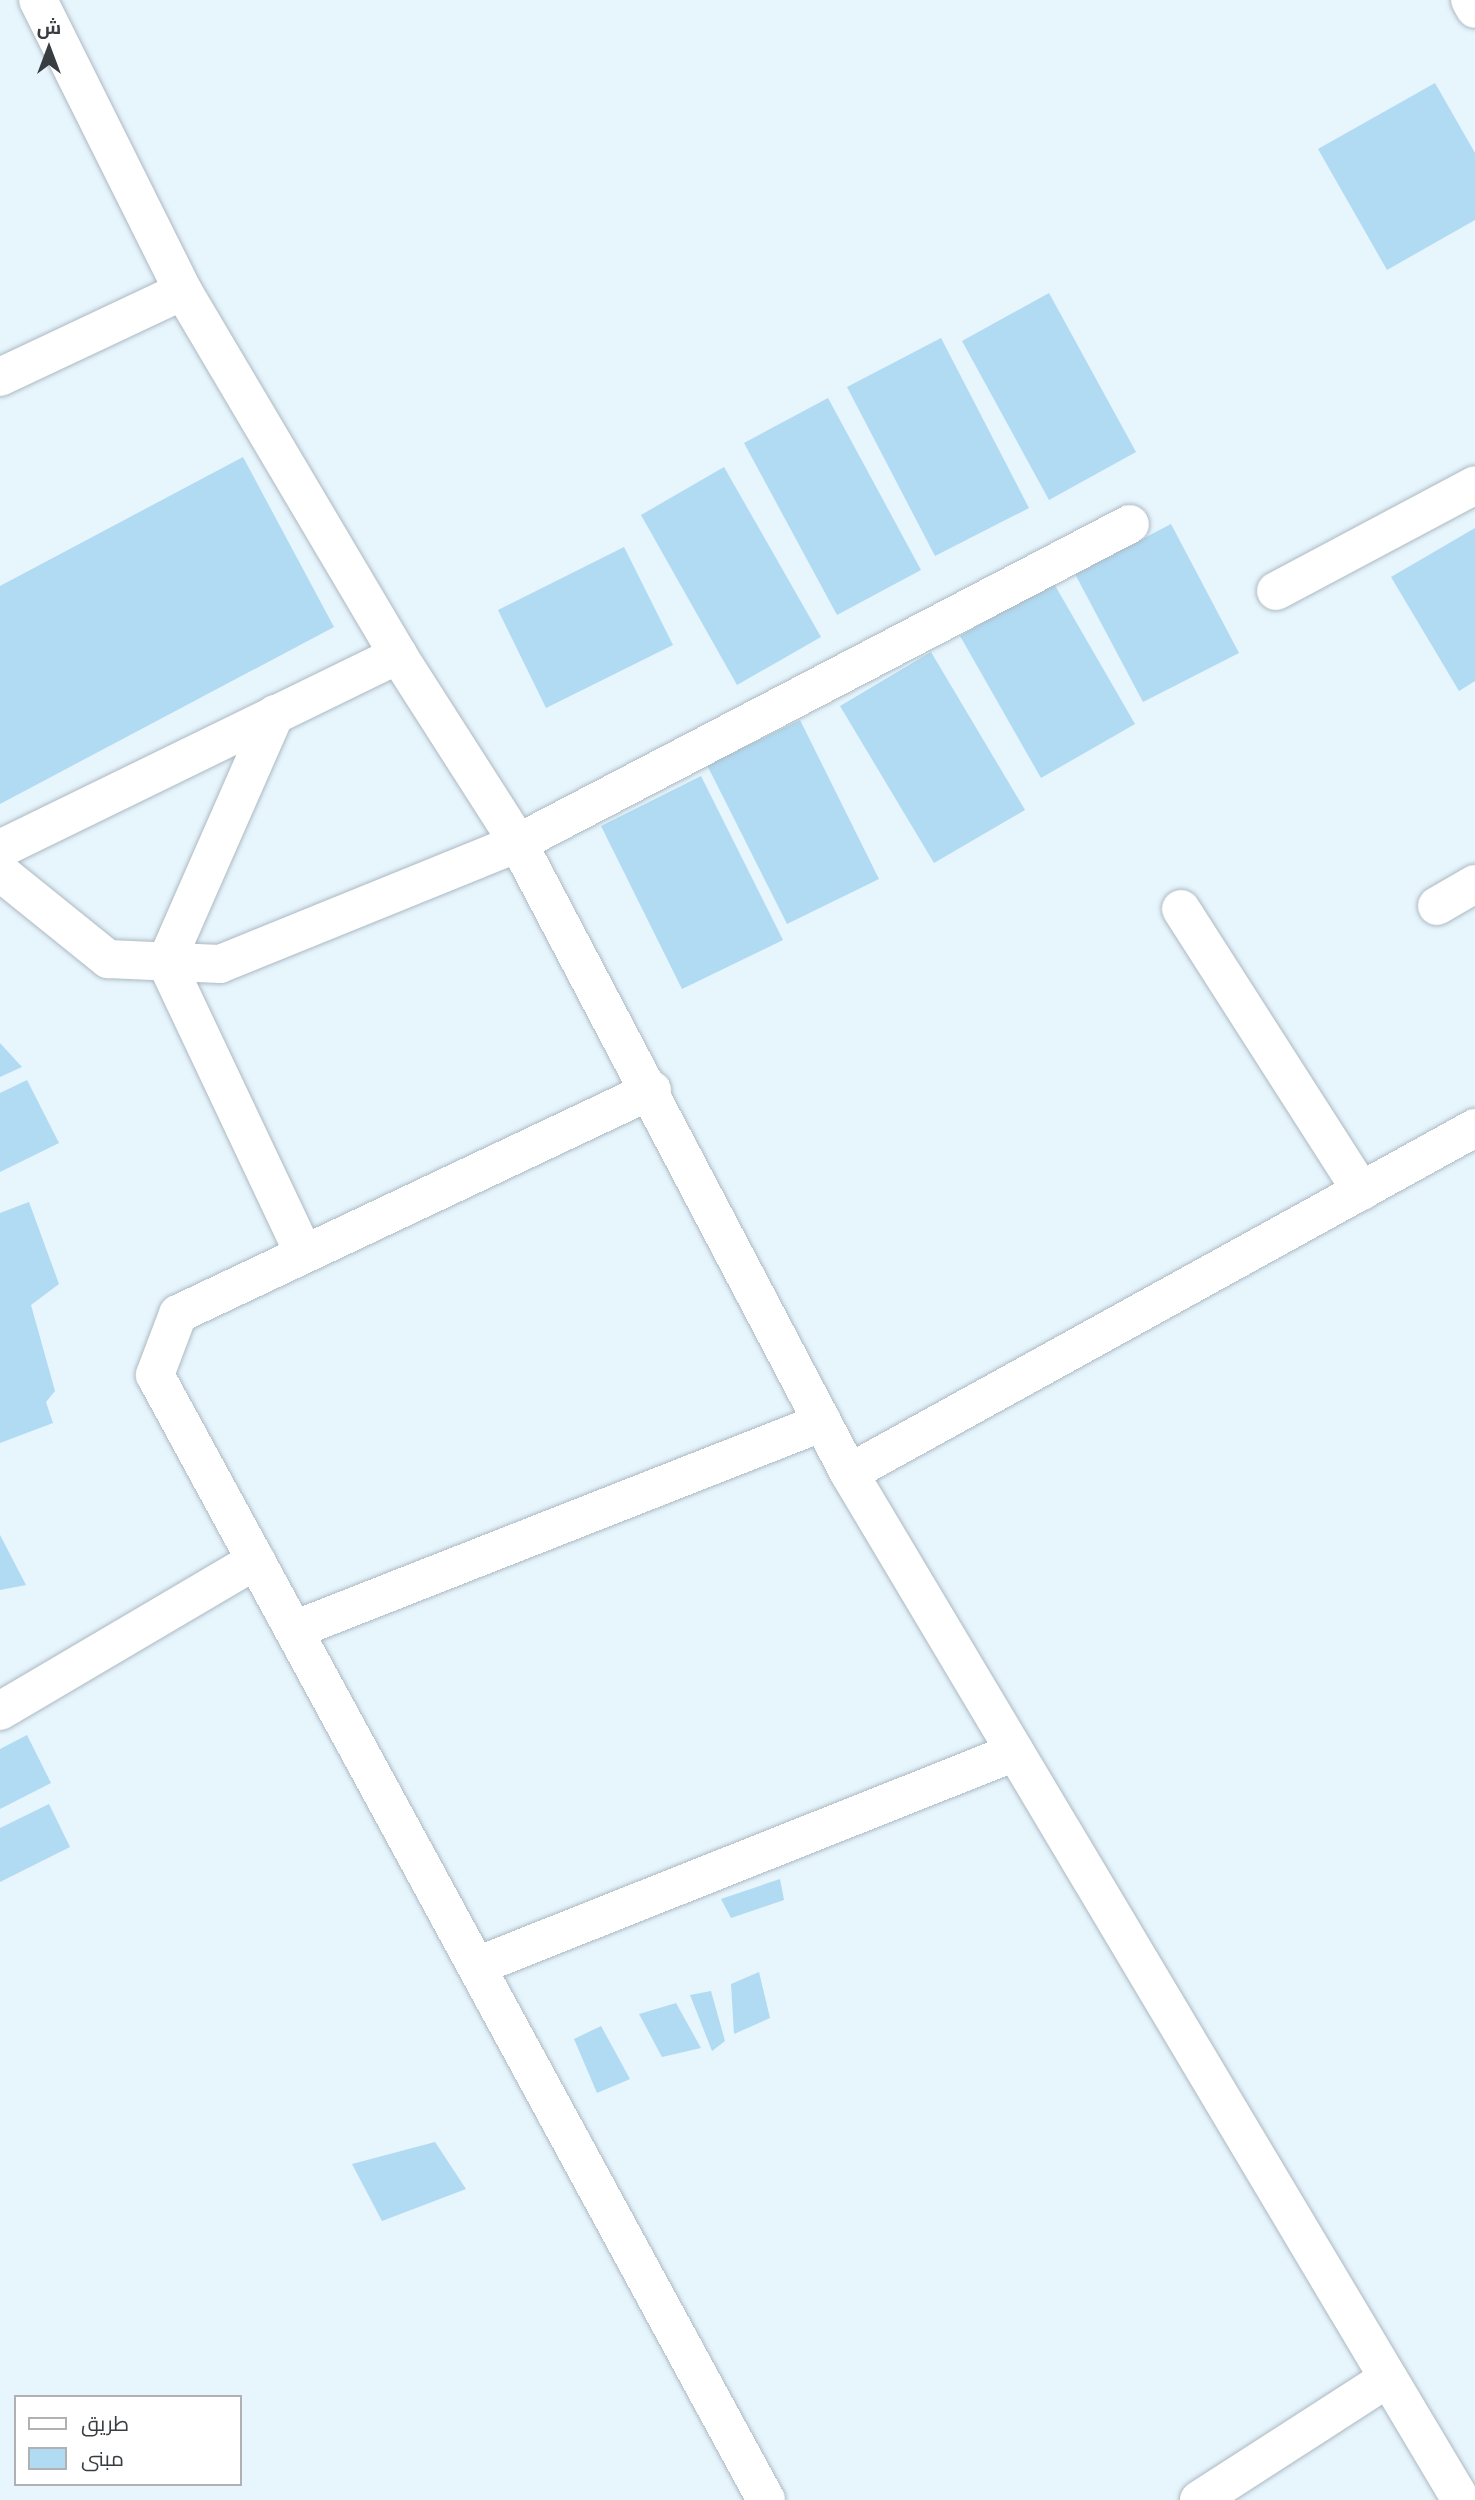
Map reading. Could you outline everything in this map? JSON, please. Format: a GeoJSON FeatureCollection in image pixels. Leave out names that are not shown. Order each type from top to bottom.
{"type":"FeatureCollection","features":[{"type":"Feature","properties":{"kind":"street"},"geometry":{"type":"LineString","coordinates":[[38,0],[183,291],[398,655],[518,843],[652,1090],[849,1473],[1461,2500]]}},
{"type":"Feature","properties":{"kind":"street"},"geometry":{"type":"LineString","coordinates":[[1470,0],[1475,9]]}},
{"type":"Feature","properties":{"kind":"street"},"geometry":{"type":"LineString","coordinates":[[0,377],[183,291]]}},
{"type":"Feature","properties":{"kind":"street"},"geometry":{"type":"LineString","coordinates":[[1276,590],[1475,485]]}},
{"type":"Feature","properties":{"kind":"street"},"geometry":{"type":"LineString","coordinates":[[0,872],[108,959],[220,964],[518,843],[1130,524]]}},
{"type":"Feature","properties":{"kind":"street"},"geometry":{"type":"LineString","coordinates":[[0,849],[398,655]]}},
{"type":"Feature","properties":{"kind":"street"},"geometry":{"type":"LineString","coordinates":[[275,714],[166,962],[304,1255]]}},
{"type":"Feature","properties":{"kind":"street"},"geometry":{"type":"LineString","coordinates":[[1437,906],[1475,884]]}},
{"type":"Feature","properties":{"kind":"street"},"geometry":{"type":"LineString","coordinates":[[1181,909],[1362,1191]]}},
{"type":"Feature","properties":{"kind":"street"},"geometry":{"type":"LineString","coordinates":[[652,1090],[177,1314],[155,1375],[766,2500]]}},
{"type":"Feature","properties":{"kind":"street"},"geometry":{"type":"LineString","coordinates":[[849,1473],[1475,1128]]}},
{"type":"Feature","properties":{"kind":"street"},"geometry":{"type":"LineString","coordinates":[[294,1630],[823,1422]]}},
{"type":"Feature","properties":{"kind":"street"},"geometry":{"type":"LineString","coordinates":[[0,1711],[256,1560]]}},
{"type":"Feature","properties":{"kind":"street"},"geometry":{"type":"LineString","coordinates":[[477,1966],[1015,1752]]}},
{"type":"Feature","properties":{"kind":"street"},"geometry":{"type":"LineString","coordinates":[[1199,2500],[1388,2378]]}},
{"type":"Feature","properties":{"kind":"building"},"geometry":{"type":"Polygon","coordinates":[[[1435,83],[1475,153],[1475,220],[1387,270],[1318,149],[1435,83]]]}},
{"type":"Feature","properties":{"kind":"building"},"geometry":{"type":"Polygon","coordinates":[[[1049,293],[1136,452],[1049,500],[962,341],[1049,293]]]}},
{"type":"Feature","properties":{"kind":"building"},"geometry":{"type":"Polygon","coordinates":[[[941,338],[1029,508],[935,556],[847,387],[941,338]]]}},
{"type":"Feature","properties":{"kind":"building"},"geometry":{"type":"Polygon","coordinates":[[[828,398],[921,570],[837,615],[744,443],[828,398]]]}},
{"type":"Feature","properties":{"kind":"building"},"geometry":{"type":"Polygon","coordinates":[[[243,457],[334,627],[0,804],[0,586],[243,457]]]}},
{"type":"Feature","properties":{"kind":"building"},"geometry":{"type":"Polygon","coordinates":[[[724,467],[821,637],[737,685],[641,515],[724,467]]]}},
{"type":"Feature","properties":{"kind":"building"},"geometry":{"type":"Polygon","coordinates":[[[1171,524],[1239,653],[1143,702],[1075,574],[1171,524]]]}},
{"type":"Feature","properties":{"kind":"building"},"geometry":{"type":"Polygon","coordinates":[[[1475,528],[1475,681],[1459,691],[1391,577],[1475,528]]]}},
{"type":"Feature","properties":{"kind":"building"},"geometry":{"type":"Polygon","coordinates":[[[624,547],[673,645],[546,708],[498,610],[624,547]]]}},
{"type":"Feature","properties":{"kind":"building"},"geometry":{"type":"Polygon","coordinates":[[[1053,582],[1135,724],[1041,778],[960,636],[1053,582]]]}},
{"type":"Feature","properties":{"kind":"building"},"geometry":{"type":"Polygon","coordinates":[[[931,652],[1025,810],[934,863],[840,706],[931,652]]]}},
{"type":"Feature","properties":{"kind":"building"},"geometry":{"type":"Polygon","coordinates":[[[800,720],[879,879],[787,924],[707,765],[800,720]]]}},
{"type":"Feature","properties":{"kind":"building"},"geometry":{"type":"Polygon","coordinates":[[[701,776],[783,940],[682,989],[601,826],[701,776]]]}},
{"type":"Feature","properties":{"kind":"building"},"geometry":{"type":"Polygon","coordinates":[[[0,1043],[22,1067],[0,1077],[0,1043]]]}},
{"type":"Feature","properties":{"kind":"building"},"geometry":{"type":"Polygon","coordinates":[[[27,1080],[59,1143],[0,1172],[0,1093],[27,1080]]]}},
{"type":"Feature","properties":{"kind":"building"},"geometry":{"type":"Polygon","coordinates":[[[29,1202],[59,1284],[31,1305],[55,1391],[46,1402],[53,1423],[0,1443],[0,1213],[29,1202]]]}},
{"type":"Feature","properties":{"kind":"building"},"geometry":{"type":"Polygon","coordinates":[[[0,1535],[26,1585],[0,1590],[0,1535]]]}},
{"type":"Feature","properties":{"kind":"building"},"geometry":{"type":"Polygon","coordinates":[[[27,1735],[51,1783],[0,1809],[0,1749],[27,1735]]]}},
{"type":"Feature","properties":{"kind":"building"},"geometry":{"type":"Polygon","coordinates":[[[49,1804],[70,1847],[0,1882],[0,1828],[49,1804]]]}},
{"type":"Feature","properties":{"kind":"building"},"geometry":{"type":"Polygon","coordinates":[[[780,1879],[784,1900],[731,1918],[721,1899],[780,1879]]]}},
{"type":"Feature","properties":{"kind":"building"},"geometry":{"type":"Polygon","coordinates":[[[759,1972],[770,2018],[734,2034],[731,1984],[759,1972]]]}},
{"type":"Feature","properties":{"kind":"building"},"geometry":{"type":"Polygon","coordinates":[[[711,1991],[725,2041],[712,2051],[690,1995],[711,1991]]]}},
{"type":"Feature","properties":{"kind":"building"},"geometry":{"type":"Polygon","coordinates":[[[676,2003],[701,2048],[662,2057],[639,2014],[676,2003]]]}},
{"type":"Feature","properties":{"kind":"building"},"geometry":{"type":"Polygon","coordinates":[[[601,2026],[630,2079],[597,2093],[574,2039],[601,2026]]]}},
{"type":"Feature","properties":{"kind":"building"},"geometry":{"type":"Polygon","coordinates":[[[435,2142],[466,2189],[382,2221],[352,2164],[435,2142]]]}}]}
